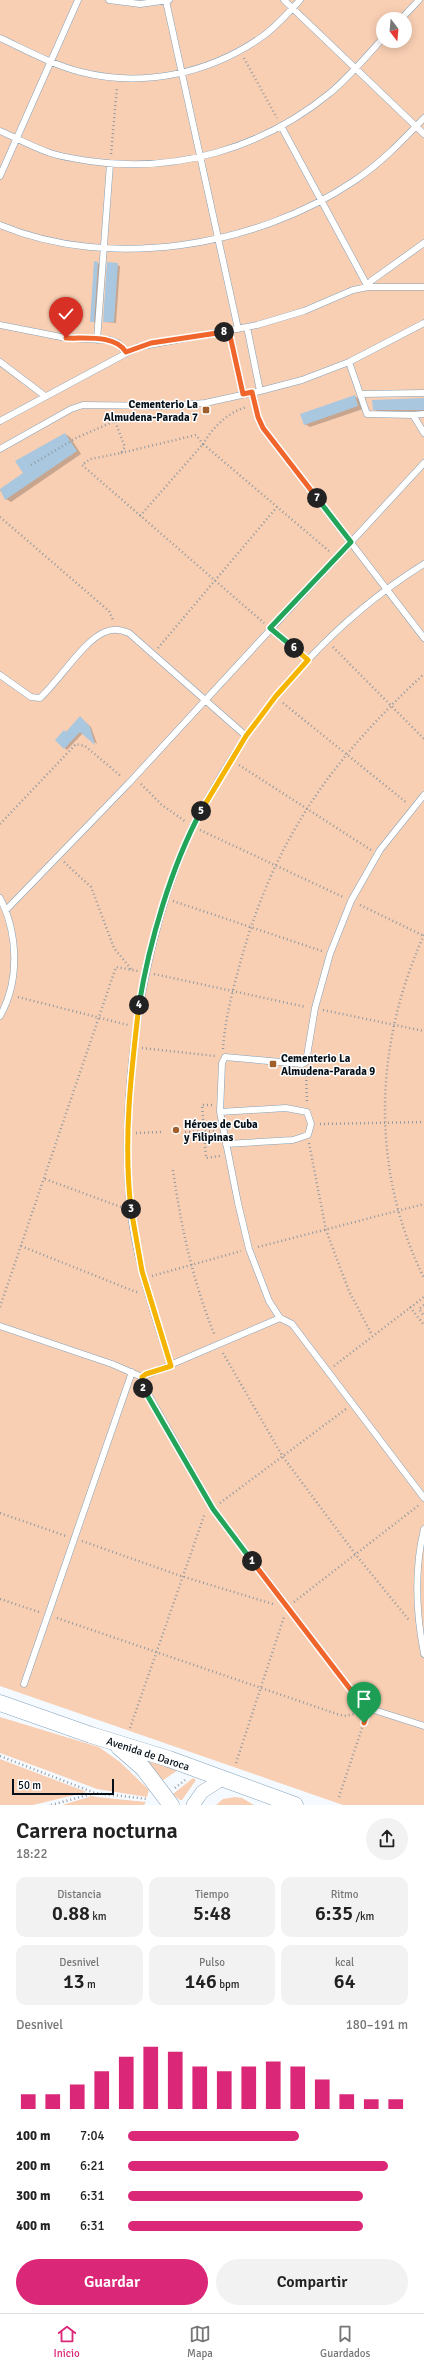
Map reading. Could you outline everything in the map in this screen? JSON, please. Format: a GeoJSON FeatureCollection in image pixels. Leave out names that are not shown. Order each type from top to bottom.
{"type":"FeatureCollection","features":[{"type":"Feature","properties":{"kind":"street","name":"Avenida de Daroca"},"geometry":{"type":"LineString","coordinates":[[0,1703],[91,1735],[169,1759],[222,1779],[271,1800],[295,1805]]}},
{"type":"Feature","properties":{"kind":"street"},"geometry":{"type":"LineString","coordinates":[[91,1735],[119,1747],[134,1758],[168,1801]]}},
{"type":"Feature","properties":{"kind":"street"},"geometry":{"type":"LineString","coordinates":[[193,1805],[202,1792],[222,1779]]}},
{"type":"Feature","properties":{"kind":"lane"},"geometry":{"type":"LineString","coordinates":[[0,176],[18,139],[78,0]]}},
{"type":"Feature","properties":{"kind":"lane"},"geometry":{"type":"LineString","coordinates":[[109,0],[140,4],[168,0],[182,74],[238,329]]}},
{"type":"Feature","properties":{"kind":"lane"},"geometry":{"type":"LineString","coordinates":[[284,0],[424,134]]}},
{"type":"Feature","properties":{"kind":"lane"},"geometry":{"type":"LineString","coordinates":[[0,38],[51,61],[81,72],[117,78],[182,74],[216,63],[265,35],[300,0]]}},
{"type":"Feature","properties":{"kind":"lane"},"geometry":{"type":"LineString","coordinates":[[408,12],[419,0]]}},
{"type":"Feature","properties":{"kind":"lane"},"geometry":{"type":"LineString","coordinates":[[0,131],[51,154],[110,164],[171,162],[200,157],[232,149],[282,126],[331,93],[376,46]]}},
{"type":"Feature","properties":{"kind":"lane"},"geometry":{"type":"LineString","coordinates":[[0,225],[19,233],[61,243],[102,248],[137,249],[177,246],[217,238],[288,216],[321,200],[360,176],[384,158],[424,118]]}},
{"type":"Feature","properties":{"kind":"lane"},"geometry":{"type":"LineString","coordinates":[[282,126],[368,286]]}},
{"type":"Feature","properties":{"kind":"lane"},"geometry":{"type":"LineString","coordinates":[[96,340],[102,248],[110,164]]}},
{"type":"Feature","properties":{"kind":"lane"},"geometry":{"type":"LineString","coordinates":[[368,286],[371,281],[424,243]]}},
{"type":"Feature","properties":{"kind":"lane"},"geometry":{"type":"LineString","coordinates":[[0,421],[126,352],[151,343],[247,327],[304,311],[353,290],[368,286],[424,287]]}},
{"type":"Feature","properties":{"kind":"lane"},"geometry":{"type":"LineString","coordinates":[[0,449],[72,409],[83,405],[168,406],[205,402],[260,391],[302,380],[349,362],[424,323]]}},
{"type":"Feature","properties":{"kind":"lane"},"geometry":{"type":"LineString","coordinates":[[0,325],[44,335],[118,343],[126,352]]}},
{"type":"Feature","properties":{"kind":"lane"},"geometry":{"type":"LineString","coordinates":[[247,327],[260,391]]}},
{"type":"Feature","properties":{"kind":"lane"},"geometry":{"type":"LineString","coordinates":[[229,331],[243,394]]}},
{"type":"Feature","properties":{"kind":"lane"},"geometry":{"type":"LineString","coordinates":[[0,362],[45,396]]}},
{"type":"Feature","properties":{"kind":"lane"},"geometry":{"type":"LineString","coordinates":[[349,362],[367,414],[424,414]]}},
{"type":"Feature","properties":{"kind":"lane"},"geometry":{"type":"LineString","coordinates":[[252,392],[255,406],[263,428],[424,638]]}},
{"type":"Feature","properties":{"kind":"lane"},"geometry":{"type":"LineString","coordinates":[[360,394],[424,393]]}},
{"type":"Feature","properties":{"kind":"lane"},"geometry":{"type":"LineString","coordinates":[[413,415],[424,433]]}},
{"type":"Feature","properties":{"kind":"lane"},"geometry":{"type":"LineString","coordinates":[[6,910],[129,783],[203,700],[424,463]]}},
{"type":"Feature","properties":{"kind":"lane"},"geometry":{"type":"LineString","coordinates":[[171,1366],[144,1278],[131,1210],[127,1162],[129,1093],[136,1027],[145,972],[165,898],[193,827],[246,736],[276,697],[308,660],[356,613],[387,589],[424,564]]}},
{"type":"Feature","properties":{"kind":"lane"},"geometry":{"type":"LineString","coordinates":[[0,675],[31,697],[40,698],[92,640],[110,630],[128,632],[203,700],[246,736]]}},
{"type":"Feature","properties":{"kind":"lane"},"geometry":{"type":"LineString","coordinates":[[424,794],[378,854],[351,901],[330,954],[315,1008],[306,1062],[302,1064],[228,1056],[222,1059],[220,1112],[249,1249],[268,1301],[280,1318],[292,1324],[385,1444],[424,1498]]}},
{"type":"Feature","properties":{"kind":"lane"},"geometry":{"type":"LineString","coordinates":[[0,898],[6,910],[13,943],[14,969],[10,995],[0,1016]]}},
{"type":"Feature","properties":{"kind":"lane"},"geometry":{"type":"LineString","coordinates":[[220,1112],[286,1108],[307,1112],[311,1124],[308,1134],[293,1140],[226,1144]]}},
{"type":"Feature","properties":{"kind":"lane"},"geometry":{"type":"LineString","coordinates":[[142,1377],[146,1374],[171,1366],[280,1318]]}},
{"type":"Feature","properties":{"kind":"lane"},"geometry":{"type":"LineString","coordinates":[[0,1326],[112,1364],[142,1377]]}},
{"type":"Feature","properties":{"kind":"lane"},"geometry":{"type":"LineString","coordinates":[[24,1684],[132,1372]]}},
{"type":"Feature","properties":{"kind":"lane"},"geometry":{"type":"LineString","coordinates":[[142,1377],[144,1390],[213,1509],[357,1698],[369,1707],[424,1726]]}},
{"type":"Feature","properties":{"kind":"lane"},"geometry":{"type":"LineString","coordinates":[[424,1529],[418,1571],[420,1633],[424,1654]]}},
{"type":"Feature","properties":{"kind":"path"},"geometry":{"type":"LineString","coordinates":[[240,50],[282,126]]}},
{"type":"Feature","properties":{"kind":"path"},"geometry":{"type":"LineString","coordinates":[[110,164],[117,78]]}},
{"type":"Feature","properties":{"kind":"path"},"geometry":{"type":"LineString","coordinates":[[140,516],[203,444],[217,425],[235,410],[255,406]]}},
{"type":"Feature","properties":{"kind":"path"},"geometry":{"type":"LineString","coordinates":[[31,465],[76,438],[115,422],[125,447],[121,453]]}},
{"type":"Feature","properties":{"kind":"path"},"geometry":{"type":"LineString","coordinates":[[308,660],[82,466],[90,459],[196,435],[203,444],[337,558]]}},
{"type":"Feature","properties":{"kind":"path"},"geometry":{"type":"LineString","coordinates":[[153,655],[277,507]]}},
{"type":"Feature","properties":{"kind":"path"},"geometry":{"type":"LineString","coordinates":[[0,517],[108,611]]}},
{"type":"Feature","properties":{"kind":"path"},"geometry":{"type":"LineString","coordinates":[[327,641],[424,738]]}},
{"type":"Feature","properties":{"kind":"path"},"geometry":{"type":"LineString","coordinates":[[134,1047],[218,1056],[222,1059],[232,992],[250,926],[276,865],[306,808],[346,753],[391,705],[424,674]]}},
{"type":"Feature","properties":{"kind":"path"},"geometry":{"type":"LineString","coordinates":[[276,697],[412,808]]}},
{"type":"Feature","properties":{"kind":"path"},"geometry":{"type":"LineString","coordinates":[[0,824],[76,744],[85,746],[129,783]]}},
{"type":"Feature","properties":{"kind":"path"},"geometry":{"type":"LineString","coordinates":[[231,760],[378,854]]}},
{"type":"Feature","properties":{"kind":"path"},"geometry":{"type":"LineString","coordinates":[[133,777],[162,805],[193,827],[424,936],[405,986],[393,1025],[386,1081],[384,1124],[388,1165],[398,1211],[413,1256],[424,1278]]}},
{"type":"Feature","properties":{"kind":"path"},"geometry":{"type":"LineString","coordinates":[[58,856],[91,887],[114,948],[131,969]]}},
{"type":"Feature","properties":{"kind":"path"},"geometry":{"type":"LineString","coordinates":[[165,898],[330,954]]}},
{"type":"Feature","properties":{"kind":"path"},"geometry":{"type":"LineString","coordinates":[[0,1307],[100,1018],[116,967],[424,1031]]}},
{"type":"Feature","properties":{"kind":"path"},"geometry":{"type":"LineString","coordinates":[[10,995],[136,1027]]}},
{"type":"Feature","properties":{"kind":"path"},"geometry":{"type":"LineString","coordinates":[[306,1062],[307,1112]]}},
{"type":"Feature","properties":{"kind":"path"},"geometry":{"type":"LineString","coordinates":[[208,1105],[202,1105],[206,1158],[216,1158]]}},
{"type":"Feature","properties":{"kind":"path"},"geometry":{"type":"LineString","coordinates":[[311,1124],[384,1124],[424,1122]]}},
{"type":"Feature","properties":{"kind":"path"},"geometry":{"type":"LineString","coordinates":[[185,1132],[215,1131]]}},
{"type":"Feature","properties":{"kind":"path"},"geometry":{"type":"LineString","coordinates":[[137,1133],[161,1132]]}},
{"type":"Feature","properties":{"kind":"path"},"geometry":{"type":"LineString","coordinates":[[308,1134],[326,1230],[349,1291],[372,1335]]}},
{"type":"Feature","properties":{"kind":"path"},"geometry":{"type":"LineString","coordinates":[[173,1170],[190,1266],[203,1307],[218,1345],[283,1457],[356,1554],[420,1633]]}},
{"type":"Feature","properties":{"kind":"path"},"geometry":{"type":"LineString","coordinates":[[44,1179],[131,1210]]}},
{"type":"Feature","properties":{"kind":"path"},"geometry":{"type":"LineString","coordinates":[[144,1278],[249,1249],[424,1204]]}},
{"type":"Feature","properties":{"kind":"path"},"geometry":{"type":"LineString","coordinates":[[21,1246],[136,1292],[148,1290]]}},
{"type":"Feature","properties":{"kind":"path"},"geometry":{"type":"LineString","coordinates":[[328,1370],[372,1335],[424,1297]]}},
{"type":"Feature","properties":{"kind":"path"},"geometry":{"type":"LineString","coordinates":[[424,1305],[419,1309],[424,1316]]}},
{"type":"Feature","properties":{"kind":"path"},"geometry":{"type":"LineString","coordinates":[[410,1307],[424,1325]]}},
{"type":"Feature","properties":{"kind":"path"},"geometry":{"type":"LineString","coordinates":[[130,1728],[158,1652],[203,1514],[213,1509],[353,1404]]}},
{"type":"Feature","properties":{"kind":"path"},"geometry":{"type":"LineString","coordinates":[[236,1763],[288,1607],[424,1501]]}},
{"type":"Feature","properties":{"kind":"path"},"geometry":{"type":"LineString","coordinates":[[0,1513],[182,1576],[288,1607]]}},
{"type":"Feature","properties":{"kind":"path"},"geometry":{"type":"LineString","coordinates":[[0,1599],[340,1715],[355,1715],[369,1707]]}},
{"type":"Feature","properties":{"kind":"path"},"geometry":{"type":"LineString","coordinates":[[339,1797],[369,1707]]}},
{"type":"Feature","properties":{"kind":"path"},"geometry":{"type":"LineString","coordinates":[[0,1756],[95,1793],[151,1800],[149,1805]]}},
{"type":"Feature","properties":{"kind":"path"},"geometry":{"type":"LineString","coordinates":[[168,1801],[194,1769]]}},
{"type":"Feature","properties":{"kind":"path"},"geometry":{"type":"LineString","coordinates":[[50,1805],[95,1793]]}},
{"type":"Feature","properties":{"kind":"shaded area"},"geometry":{"type":"Polygon","coordinates":[[[0,0],[424,0],[424,1805],[343,1805],[0,1686],[0,0]]]}},
{"type":"Feature","properties":{"kind":"shaded area"},"geometry":{"type":"Polygon","coordinates":[[[0,1717],[99,1747],[120,1762],[149,1790],[147,1797],[97,1789],[0,1753],[0,1717]]]}},
{"type":"Feature","properties":{"kind":"shaded area"},"geometry":{"type":"Polygon","coordinates":[[[0,1759],[87,1792],[33,1805],[0,1805],[0,1759]]]}},
{"type":"Feature","properties":{"kind":"shaded area"},"geometry":{"type":"Polygon","coordinates":[[[146,1760],[178,1770],[162,1781],[146,1760]]]}},
{"type":"Feature","properties":{"kind":"shaded area"},"geometry":{"type":"Polygon","coordinates":[[[193,1778],[196,1780],[182,1800],[173,1794],[193,1778]]]}},
{"type":"Feature","properties":{"kind":"shaded area"},"geometry":{"type":"Polygon","coordinates":[[[92,1796],[146,1802],[144,1805],[62,1805],[92,1796]]]}},
{"type":"Feature","properties":{"kind":"shaded area"},"geometry":{"type":"Polygon","coordinates":[[[235,1797],[242,1798],[254,1805],[216,1805],[223,1799],[235,1797]]]}},
{"type":"Feature","properties":{"kind":"building"},"geometry":{"type":"Polygon","coordinates":[[[94,261],[98,262],[94,322],[90,322],[94,261]]]}},
{"type":"Feature","properties":{"kind":"building"},"geometry":{"type":"Polygon","coordinates":[[[107,262],[118,263],[114,322],[103,322],[107,262]]]}},
{"type":"Feature","properties":{"kind":"building"},"geometry":{"type":"Polygon","coordinates":[[[355,395],[358,406],[304,425],[300,414],[355,395]]]}},
{"type":"Feature","properties":{"kind":"building"},"geometry":{"type":"Polygon","coordinates":[[[424,398],[424,410],[373,410],[372,400],[424,398]]]}},
{"type":"Feature","properties":{"kind":"building"},"geometry":{"type":"Polygon","coordinates":[[[65,433],[77,451],[5,500],[0,489],[23,473],[15,461],[65,433]]]}},
{"type":"Feature","properties":{"kind":"building"},"geometry":{"type":"Polygon","coordinates":[[[80,716],[90,727],[95,745],[80,732],[64,749],[55,740],[64,730],[66,732],[80,716]]]}},
{"type":"Feature","properties":{"kind":"place","name":"Cementerio La Almudena-Parada 7"},"geometry":{"type":"Point","coordinates":[206,410]}},
{"type":"Feature","properties":{"kind":"place","name":"Cementerio La Almudena-Parada 9"},"geometry":{"type":"Point","coordinates":[273,1064]}},
{"type":"Feature","properties":{"kind":"place","name":"Héroes de Cuba y Filipinas"},"geometry":{"type":"Point","coordinates":[176,1130]}},
{"type":"Feature","properties":{"kind":"route"},"geometry":{"type":"LineString","coordinates":[[66,338],[110,340],[118,343],[126,352],[151,343],[208,336],[229,331],[243,394],[252,392],[258,417],[263,428],[351,542],[270,628],[308,660],[276,696],[246,736],[219,780],[193,827],[165,898],[150,950],[139,1004],[129,1093],[127,1162],[131,1210],[142,1271],[155,1319],[171,1366],[146,1374],[142,1377],[144,1390],[213,1509],[357,1698],[364,1705],[369,1707],[364,1723]]}}]}
